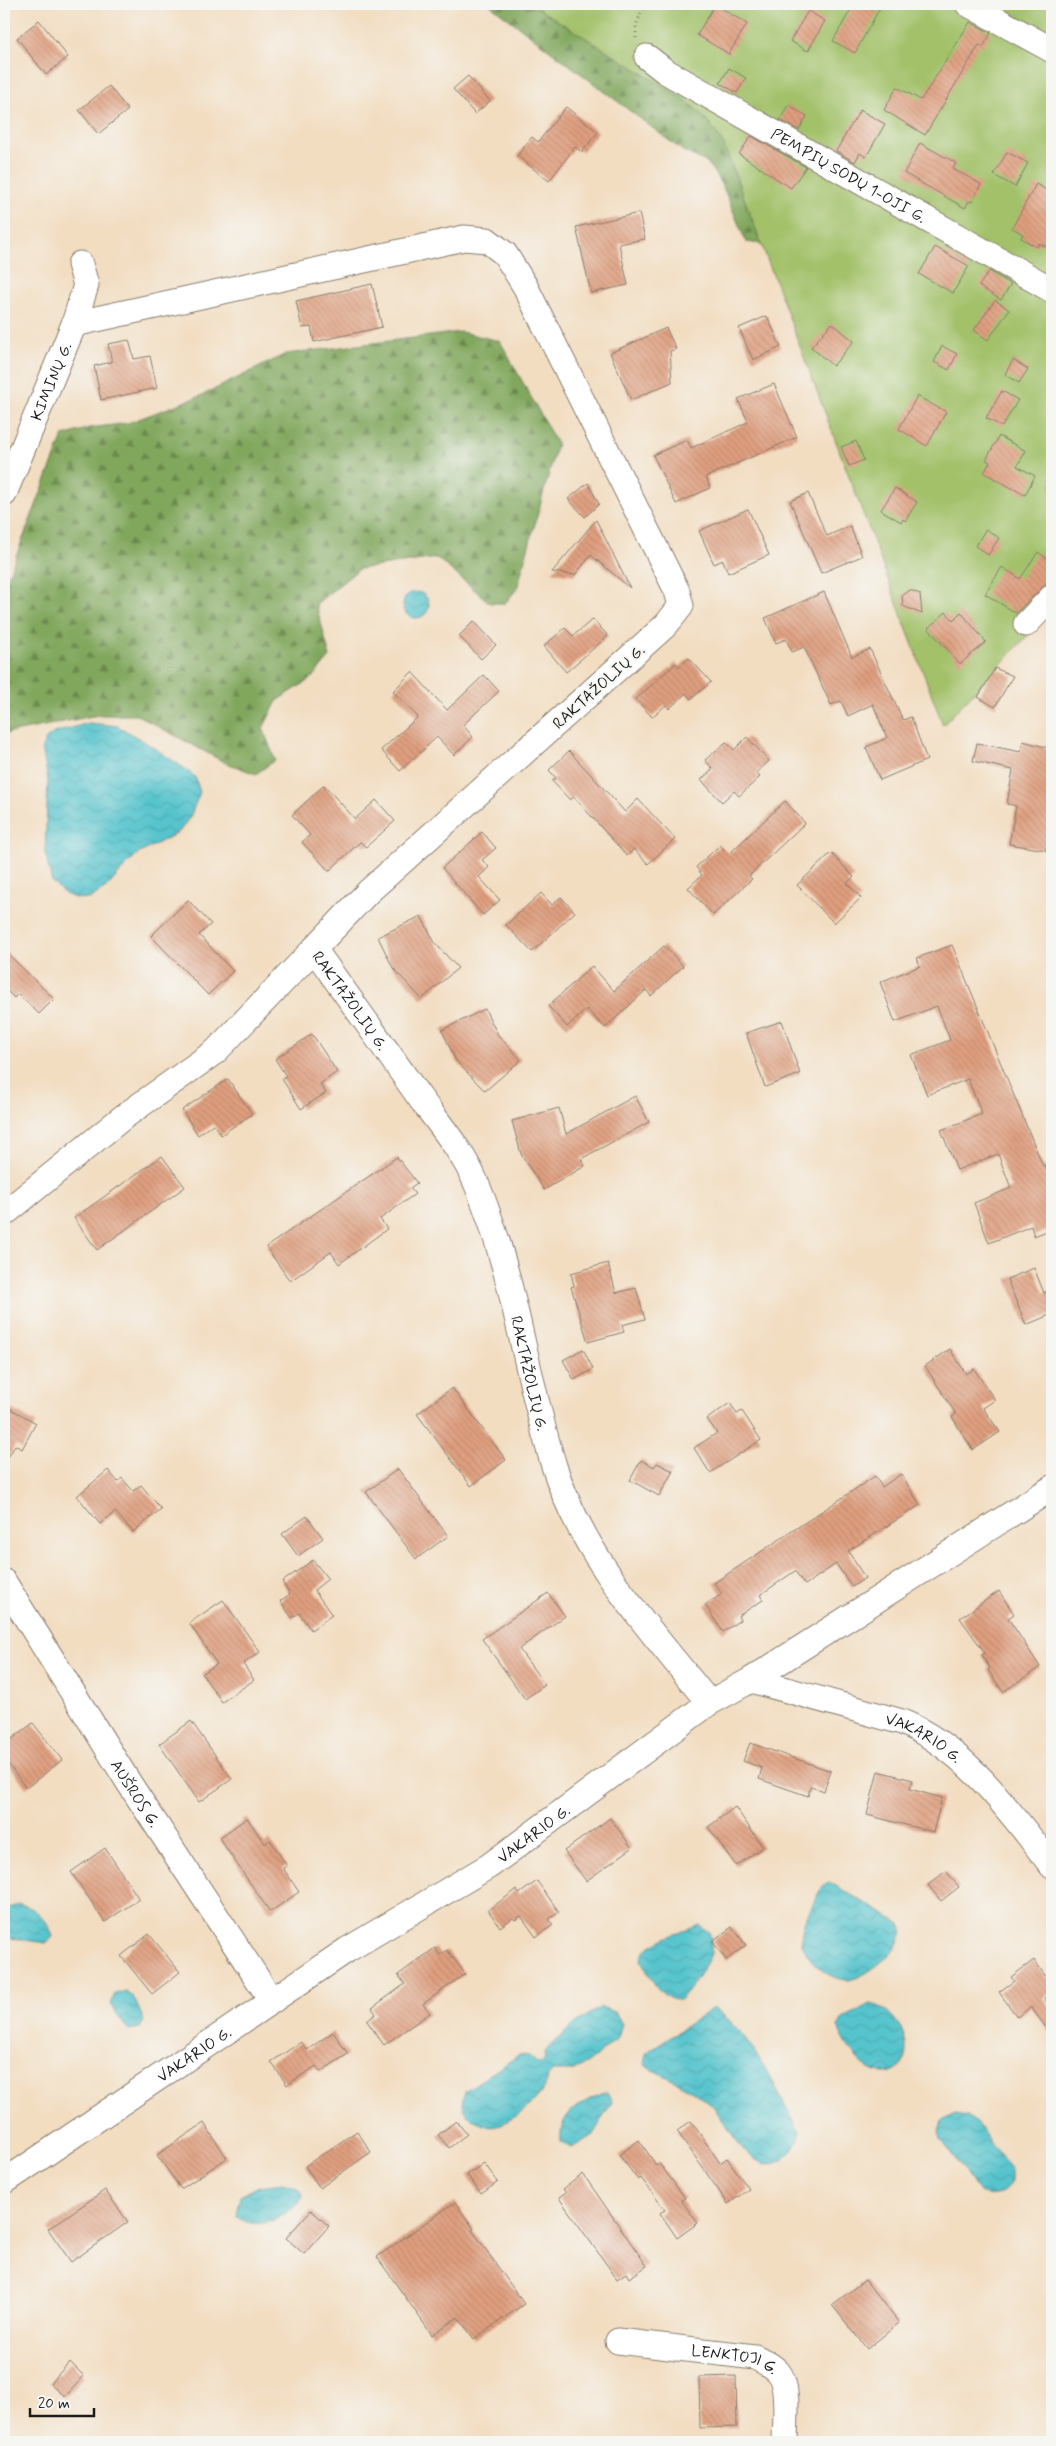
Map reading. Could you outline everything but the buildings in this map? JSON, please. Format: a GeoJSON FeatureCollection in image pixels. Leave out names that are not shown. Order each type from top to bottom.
{"type":"FeatureCollection","features":[{"type":"Feature","properties":{"kind":"street"},"geometry":{"type":"LineString","coordinates":[[968,4],[1052,50]]}},
{"type":"Feature","properties":{"kind":"street","name":"PEMPIŲ SODŲ 1-OJI G."},"geometry":{"type":"LineString","coordinates":[[647,57],[665,71],[1052,290]]}},
{"type":"Feature","properties":{"kind":"street","name":"RAKTAŽOLIŲ G."},"geometry":{"type":"LineString","coordinates":[[74,324],[464,238],[487,240],[505,254],[525,286],[677,591],[681,606],[666,626],[368,892],[314,949],[454,1145],[476,1182],[505,1272],[555,1470],[576,1519],[593,1553],[623,1595],[709,1703]]}},
{"type":"Feature","properties":{"kind":"street","name":"KIMINŲ G."},"geometry":{"type":"LineString","coordinates":[[4,494],[74,324],[86,285],[80,264]]}},
{"type":"Feature","properties":{"kind":"street"},"geometry":{"type":"LineString","coordinates":[[1026,624],[1052,597]]}},
{"type":"Feature","properties":{"kind":"street"},"geometry":{"type":"LineString","coordinates":[[4,1214],[122,1118],[216,1051],[314,949]]}},
{"type":"Feature","properties":{"kind":"street"},"geometry":{"type":"LineString","coordinates":[[751,1680],[1052,1488]]}},
{"type":"Feature","properties":{"kind":"street","name":"AUŠROS G."},"geometry":{"type":"LineString","coordinates":[[4,1582],[129,1783],[272,2001]]}},
{"type":"Feature","properties":{"kind":"street","name":"VAKARIO G."},"geometry":{"type":"LineString","coordinates":[[4,2182],[347,1950],[489,1866],[709,1703],[751,1680],[902,1722],[922,1730],[966,1764],[1006,1808],[1052,1866]]}},
{"type":"Feature","properties":{"kind":"street","name":"LENKTOJI G."},"geometry":{"type":"LineString","coordinates":[[618,2342],[755,2357],[770,2365],[779,2373],[783,2382],[786,2398],[785,2442]]}},
{"type":"Feature","properties":{"kind":"path"},"geometry":{"type":"LineString","coordinates":[[645,4],[636,25],[635,36],[647,57]]}},
{"type":"Feature","properties":{"kind":"green space"},"geometry":{"type":"Polygon","coordinates":[[[489,4],[531,4],[686,100],[708,121],[724,145],[761,244],[746,242],[724,189],[708,163],[683,151],[489,4]]]}},
{"type":"Feature","properties":{"kind":"green space"},"geometry":{"type":"Polygon","coordinates":[[[531,4],[1052,4],[1052,610],[943,725],[724,145],[708,121],[686,100],[531,4]]]}},
{"type":"Feature","properties":{"kind":"green space"},"geometry":{"type":"Polygon","coordinates":[[[461,332],[500,341],[557,444],[517,589],[505,603],[490,603],[437,558],[359,569],[316,604],[330,657],[312,678],[277,701],[263,728],[275,760],[256,774],[224,762],[137,715],[98,715],[4,734],[4,587],[63,436],[90,428],[128,423],[203,395],[286,354],[461,332]]]}},
{"type":"Feature","properties":{"kind":"water"},"geometry":{"type":"Polygon","coordinates":[[[416,592],[425,596],[429,605],[425,614],[416,618],[407,614],[403,605],[407,596],[416,592]]]}},
{"type":"Feature","properties":{"kind":"water"},"geometry":{"type":"Polygon","coordinates":[[[89,723],[118,726],[148,744],[195,777],[200,792],[190,817],[179,832],[136,855],[106,888],[89,899],[75,898],[65,894],[52,882],[45,853],[48,780],[42,748],[46,739],[54,733],[89,723]]]}},
{"type":"Feature","properties":{"kind":"water"},"geometry":{"type":"Polygon","coordinates":[[[829,1882],[901,1924],[903,1929],[897,1945],[882,1961],[864,1974],[847,1980],[833,1977],[819,1968],[808,1956],[802,1943],[802,1930],[806,1917],[820,1890],[829,1882]]]}},
{"type":"Feature","properties":{"kind":"water"},"geometry":{"type":"Polygon","coordinates":[[[20,1904],[32,1908],[45,1920],[53,1937],[46,1943],[11,1938],[4,1932],[4,1910],[20,1904]]]}},
{"type":"Feature","properties":{"kind":"water"},"geometry":{"type":"Polygon","coordinates":[[[699,1925],[709,1932],[711,1953],[702,1970],[683,1997],[679,2000],[672,1999],[656,1986],[641,1960],[643,1954],[656,1943],[699,1925]]]}},
{"type":"Feature","properties":{"kind":"water"},"geometry":{"type":"Polygon","coordinates":[[[126,1991],[134,1998],[144,2021],[140,2028],[128,2030],[110,2004],[115,1994],[126,1991]]]}},
{"type":"Feature","properties":{"kind":"water"},"geometry":{"type":"Polygon","coordinates":[[[870,2004],[881,2007],[890,2014],[904,2035],[906,2053],[904,2061],[892,2072],[882,2073],[868,2068],[855,2056],[838,2027],[843,2018],[870,2004]]]}},
{"type":"Feature","properties":{"kind":"water"},"geometry":{"type":"Polygon","coordinates":[[[601,2007],[615,2012],[622,2024],[618,2038],[588,2063],[571,2071],[553,2071],[548,2076],[543,2090],[537,2098],[508,2121],[495,2126],[489,2126],[472,2119],[465,2109],[463,2102],[465,2091],[519,2055],[529,2056],[538,2064],[545,2060],[544,2052],[551,2045],[578,2022],[601,2007]]]}},
{"type":"Feature","properties":{"kind":"water"},"geometry":{"type":"Polygon","coordinates":[[[713,2008],[740,2031],[752,2047],[800,2133],[790,2154],[783,2160],[767,2164],[757,2160],[739,2144],[710,2104],[688,2088],[646,2066],[644,2061],[647,2052],[713,2008]]]}},
{"type":"Feature","properties":{"kind":"water"},"geometry":{"type":"Polygon","coordinates":[[[607,2092],[612,2102],[593,2135],[572,2148],[561,2141],[561,2131],[568,2115],[581,2104],[607,2092]]]}},
{"type":"Feature","properties":{"kind":"water"},"geometry":{"type":"Polygon","coordinates":[[[955,2114],[967,2116],[976,2123],[1011,2170],[1011,2181],[1002,2192],[994,2195],[980,2193],[941,2139],[939,2132],[942,2121],[955,2114]]]}},
{"type":"Feature","properties":{"kind":"water"},"geometry":{"type":"Polygon","coordinates":[[[283,2183],[299,2189],[303,2198],[289,2211],[264,2223],[246,2222],[237,2217],[240,2196],[259,2186],[283,2183]]]}}]}
